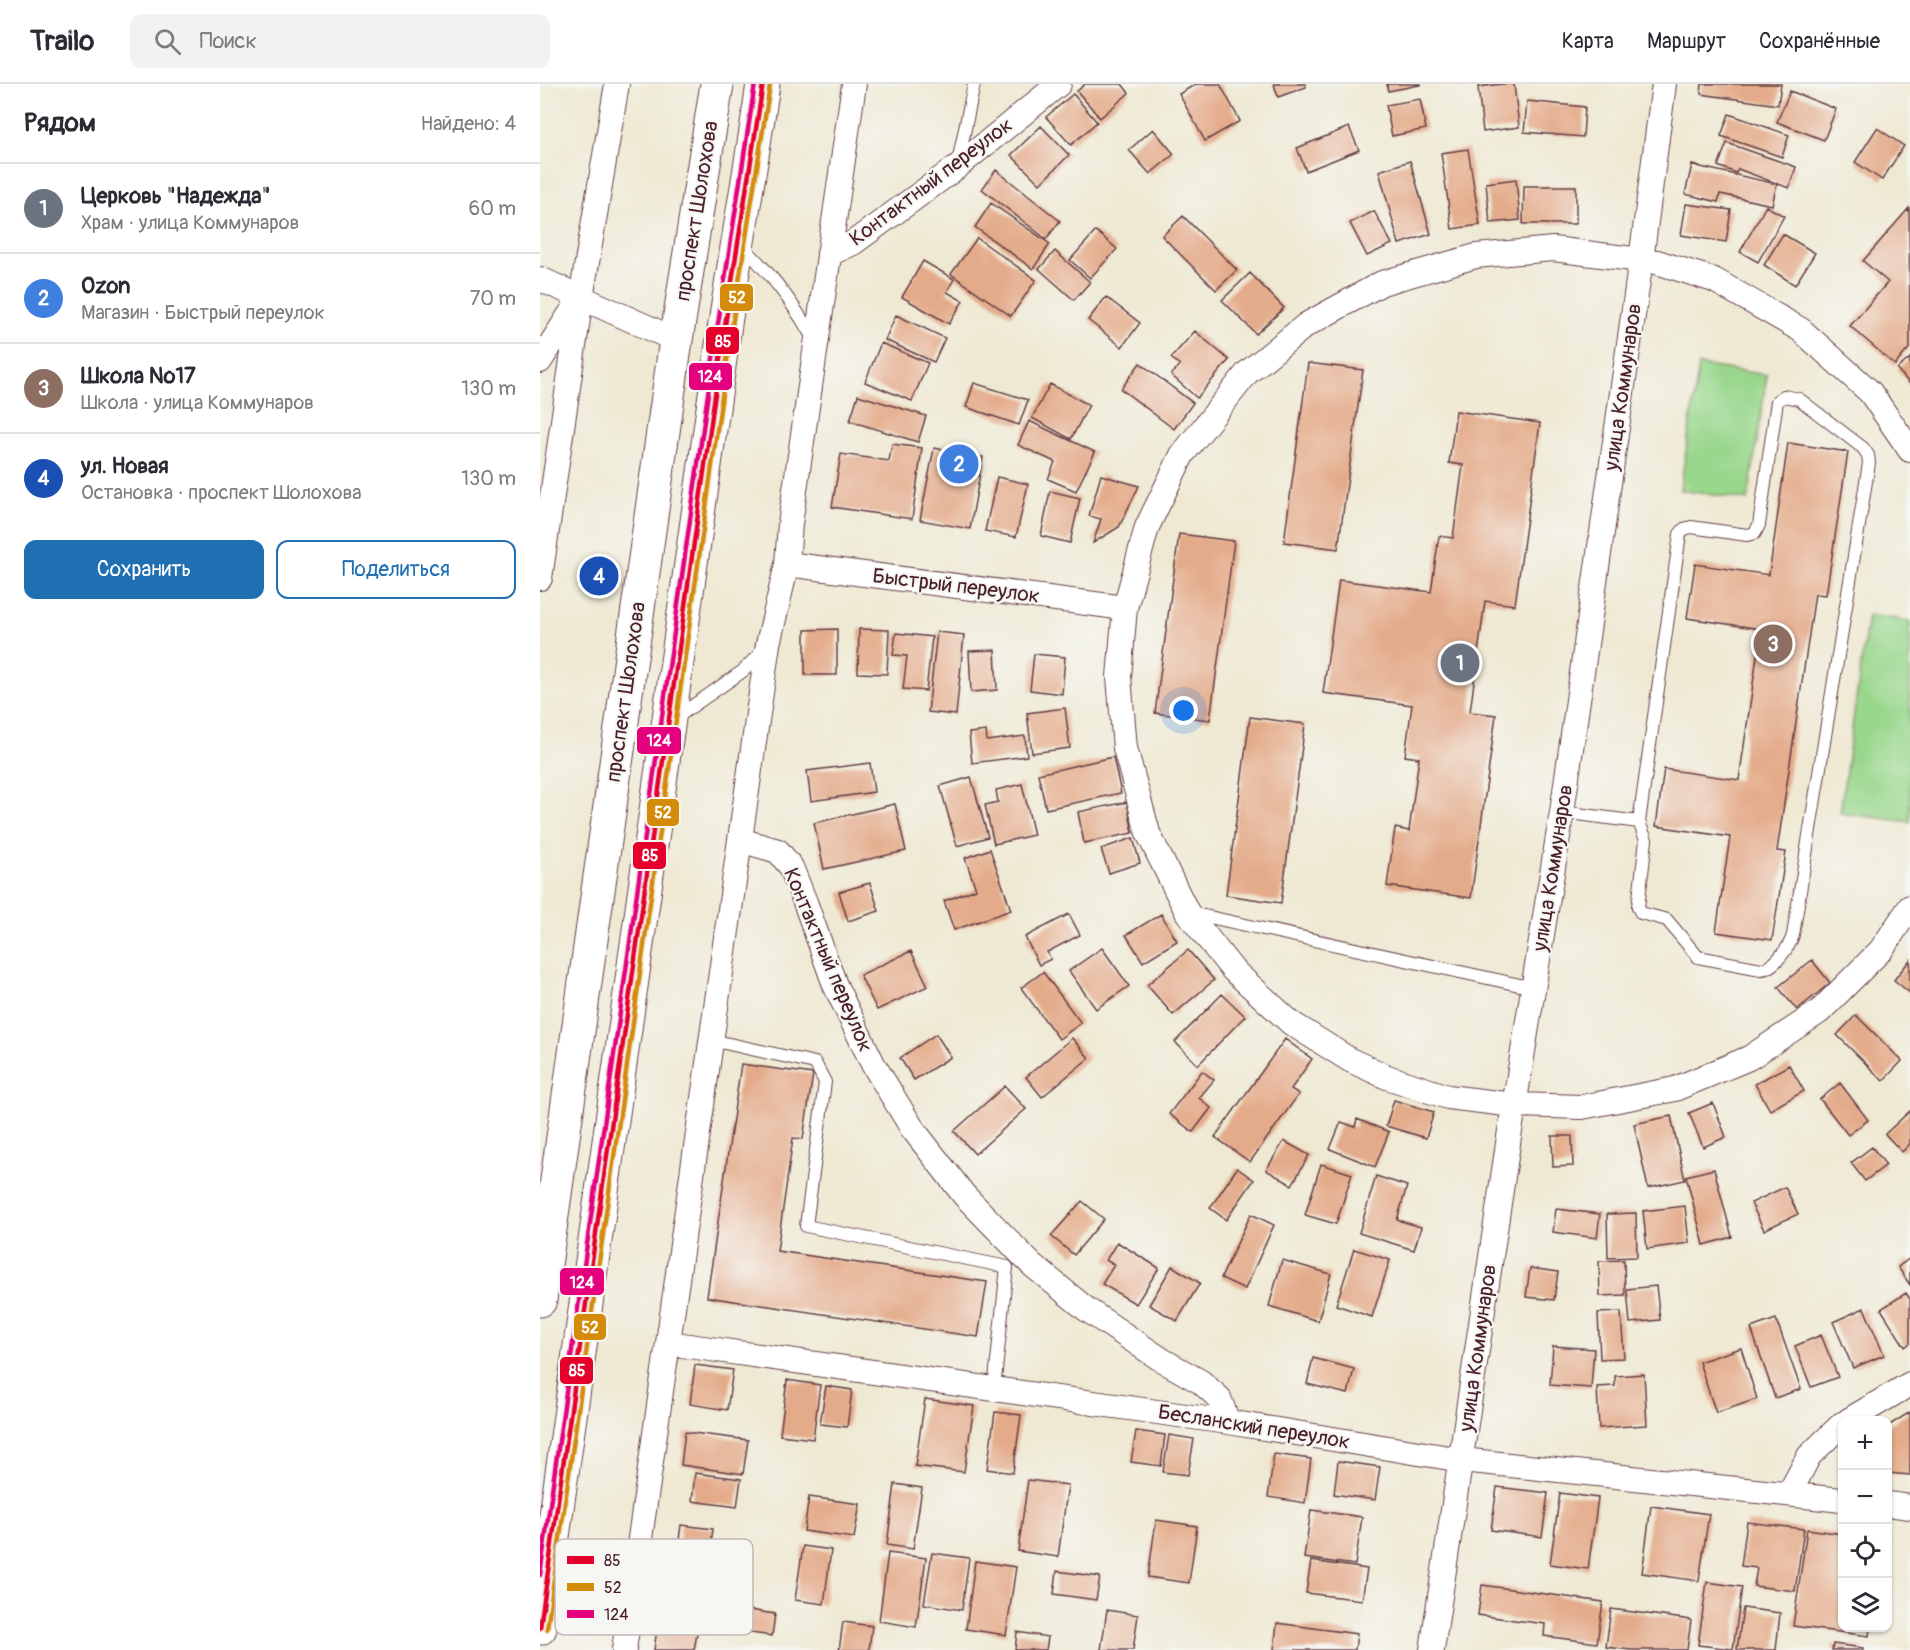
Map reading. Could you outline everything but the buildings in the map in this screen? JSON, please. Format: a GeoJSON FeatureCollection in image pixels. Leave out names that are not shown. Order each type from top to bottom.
{"type":"FeatureCollection","features":[{"type":"Feature","properties":{"kind":"main road","name":"проспект Шолохова"},"geometry":{"type":"LineString","coordinates":[[540,1300],[676,340],[717,84]]}},
{"type":"Feature","properties":{"kind":"main road"},"geometry":{"type":"LineString","coordinates":[[540,1628],[737,242],[750,178],[763,84]]}},
{"type":"Feature","properties":{"kind":"street"},"geometry":{"type":"LineString","coordinates":[[540,578],[581,298],[617,84]]}},
{"type":"Feature","properties":{"kind":"street"},"geometry":{"type":"LineString","coordinates":[[640,1539],[768,644],[787,564],[854,84]]}},
{"type":"Feature","properties":{"kind":"street","name":"Контактный переулок"},"geometry":{"type":"LineString","coordinates":[[829,254],[853,243],[957,167],[1059,84]]}},
{"type":"Feature","properties":{"kind":"street","name":"улица Коммунаров"},"geometry":{"type":"LineString","coordinates":[[1432,1650],[1514,1105],[1562,812],[1664,84]]}},
{"type":"Feature","properties":{"kind":"street"},"geometry":{"type":"LineString","coordinates":[[1910,450],[1870,392],[1801,330],[1714,280],[1641,260],[1553,249],[1476,256],[1382,283],[1306,325],[1247,374],[1182,455],[1147,527],[1125,608],[1119,677],[1125,748],[1148,833],[1187,912],[1232,969],[1291,1023],[1350,1060],[1387,1077],[1448,1096],[1514,1105],[1582,1107],[1676,1089],[1749,1058],[1820,1012],[1881,950],[1910,907]]}},
{"type":"Feature","properties":{"kind":"street"},"geometry":{"type":"LineString","coordinates":[[540,279],[676,340]]}},
{"type":"Feature","properties":{"kind":"street"},"geometry":{"type":"LineString","coordinates":[[540,361],[581,298]]}},
{"type":"Feature","properties":{"kind":"street","name":"Быстрый переулок"},"geometry":{"type":"LineString","coordinates":[[787,564],[1125,608]]}},
{"type":"Feature","properties":{"kind":"street","name":"Контактный переулок"},"geometry":{"type":"LineString","coordinates":[[740,840],[778,851],[791,867],[806,902],[835,986],[873,1064],[912,1128],[964,1195],[1031,1264],[1086,1309],[1201,1382],[1219,1398],[1228,1422]]}},
{"type":"Feature","properties":{"kind":"street","name":"Бесланский переулок"},"geometry":{"type":"LineString","coordinates":[[668,1343],[1228,1422],[1462,1460],[1838,1500]]}},
{"type":"Feature","properties":{"kind":"street"},"geometry":{"type":"LineString","coordinates":[[1856,1416],[1910,1384]]}},
{"type":"Feature","properties":{"kind":"street"},"geometry":{"type":"LineString","coordinates":[[1789,1494],[1809,1456],[1838,1428]]}},
{"type":"Feature","properties":{"kind":"street"},"geometry":{"type":"LineString","coordinates":[[1892,1505],[1910,1507]]}},
{"type":"Feature","properties":{"kind":"street"},"geometry":{"type":"LineString","coordinates":[[624,1650],[626,1635]]}},
{"type":"Feature","properties":{"kind":"lane"},"geometry":{"type":"LineString","coordinates":[[957,167],[974,84]]}},
{"type":"Feature","properties":{"kind":"lane"},"geometry":{"type":"LineString","coordinates":[[737,242],[764,267],[796,307],[816,344]]}},
{"type":"Feature","properties":{"kind":"lane"},"geometry":{"type":"LineString","coordinates":[[1784,396],[1799,399],[1863,448],[1868,455],[1869,463],[1794,934],[1789,945],[1770,966],[1761,969],[1704,960],[1693,953],[1667,920],[1641,914],[1638,907],[1646,840],[1639,822],[1680,534],[1683,529],[1691,527],[1747,535],[1755,533],[1759,525],[1777,401],[1784,396]]}},
{"type":"Feature","properties":{"kind":"lane"},"geometry":{"type":"LineString","coordinates":[[668,723],[743,671],[768,644]]}},
{"type":"Feature","properties":{"kind":"lane"},"geometry":{"type":"LineString","coordinates":[[1562,812],[1639,822]]}},
{"type":"Feature","properties":{"kind":"lane"},"geometry":{"type":"LineString","coordinates":[[1187,912],[1533,988]]}},
{"type":"Feature","properties":{"kind":"lane"},"geometry":{"type":"LineString","coordinates":[[711,1040],[815,1063],[825,1082],[806,1226],[1007,1267],[994,1389]]}},
{"type":"Feature","properties":{"kind":"green space"},"geometry":{"type":"Polygon","coordinates":[[[1699,365],[1767,375],[1748,500],[1680,490],[1699,365]]]}},
{"type":"Feature","properties":{"kind":"green space"},"geometry":{"type":"Polygon","coordinates":[[[1868,615],[1910,621],[1910,822],[1840,813],[1868,615]]]}},
{"type":"Feature","properties":{"kind":"transit line","name":"124"},"geometry":{"type":"LineString","coordinates":[[540,1575],[716,337],[755,84]]}},
{"type":"Feature","properties":{"kind":"transit line","name":"85"},"geometry":{"type":"LineString","coordinates":[[540,1628],[723,338],[763,84]]}},
{"type":"Feature","properties":{"kind":"transit line","name":"52"},"geometry":{"type":"LineString","coordinates":[[560,1539],[730,339],[770,85]]}},
{"type":"Feature","properties":{"kind":"transit line","name":"52"},"geometry":{"type":"LineString","coordinates":[[547,1629],[555,1573]]}},
{"type":"Feature","properties":{"kind":"place","name":"Ozon"},"geometry":{"type":"Point","coordinates":[959,464]}},
{"type":"Feature","properties":{"kind":"place","name":"ул. Новая"},"geometry":{"type":"Point","coordinates":[599,576]}},
{"type":"Feature","properties":{"kind":"place","name":"Школа №17"},"geometry":{"type":"Point","coordinates":[1773,644]}},
{"type":"Feature","properties":{"kind":"place","name":"Церковь \"Надежда\""},"geometry":{"type":"Point","coordinates":[1460,663]}}]}
